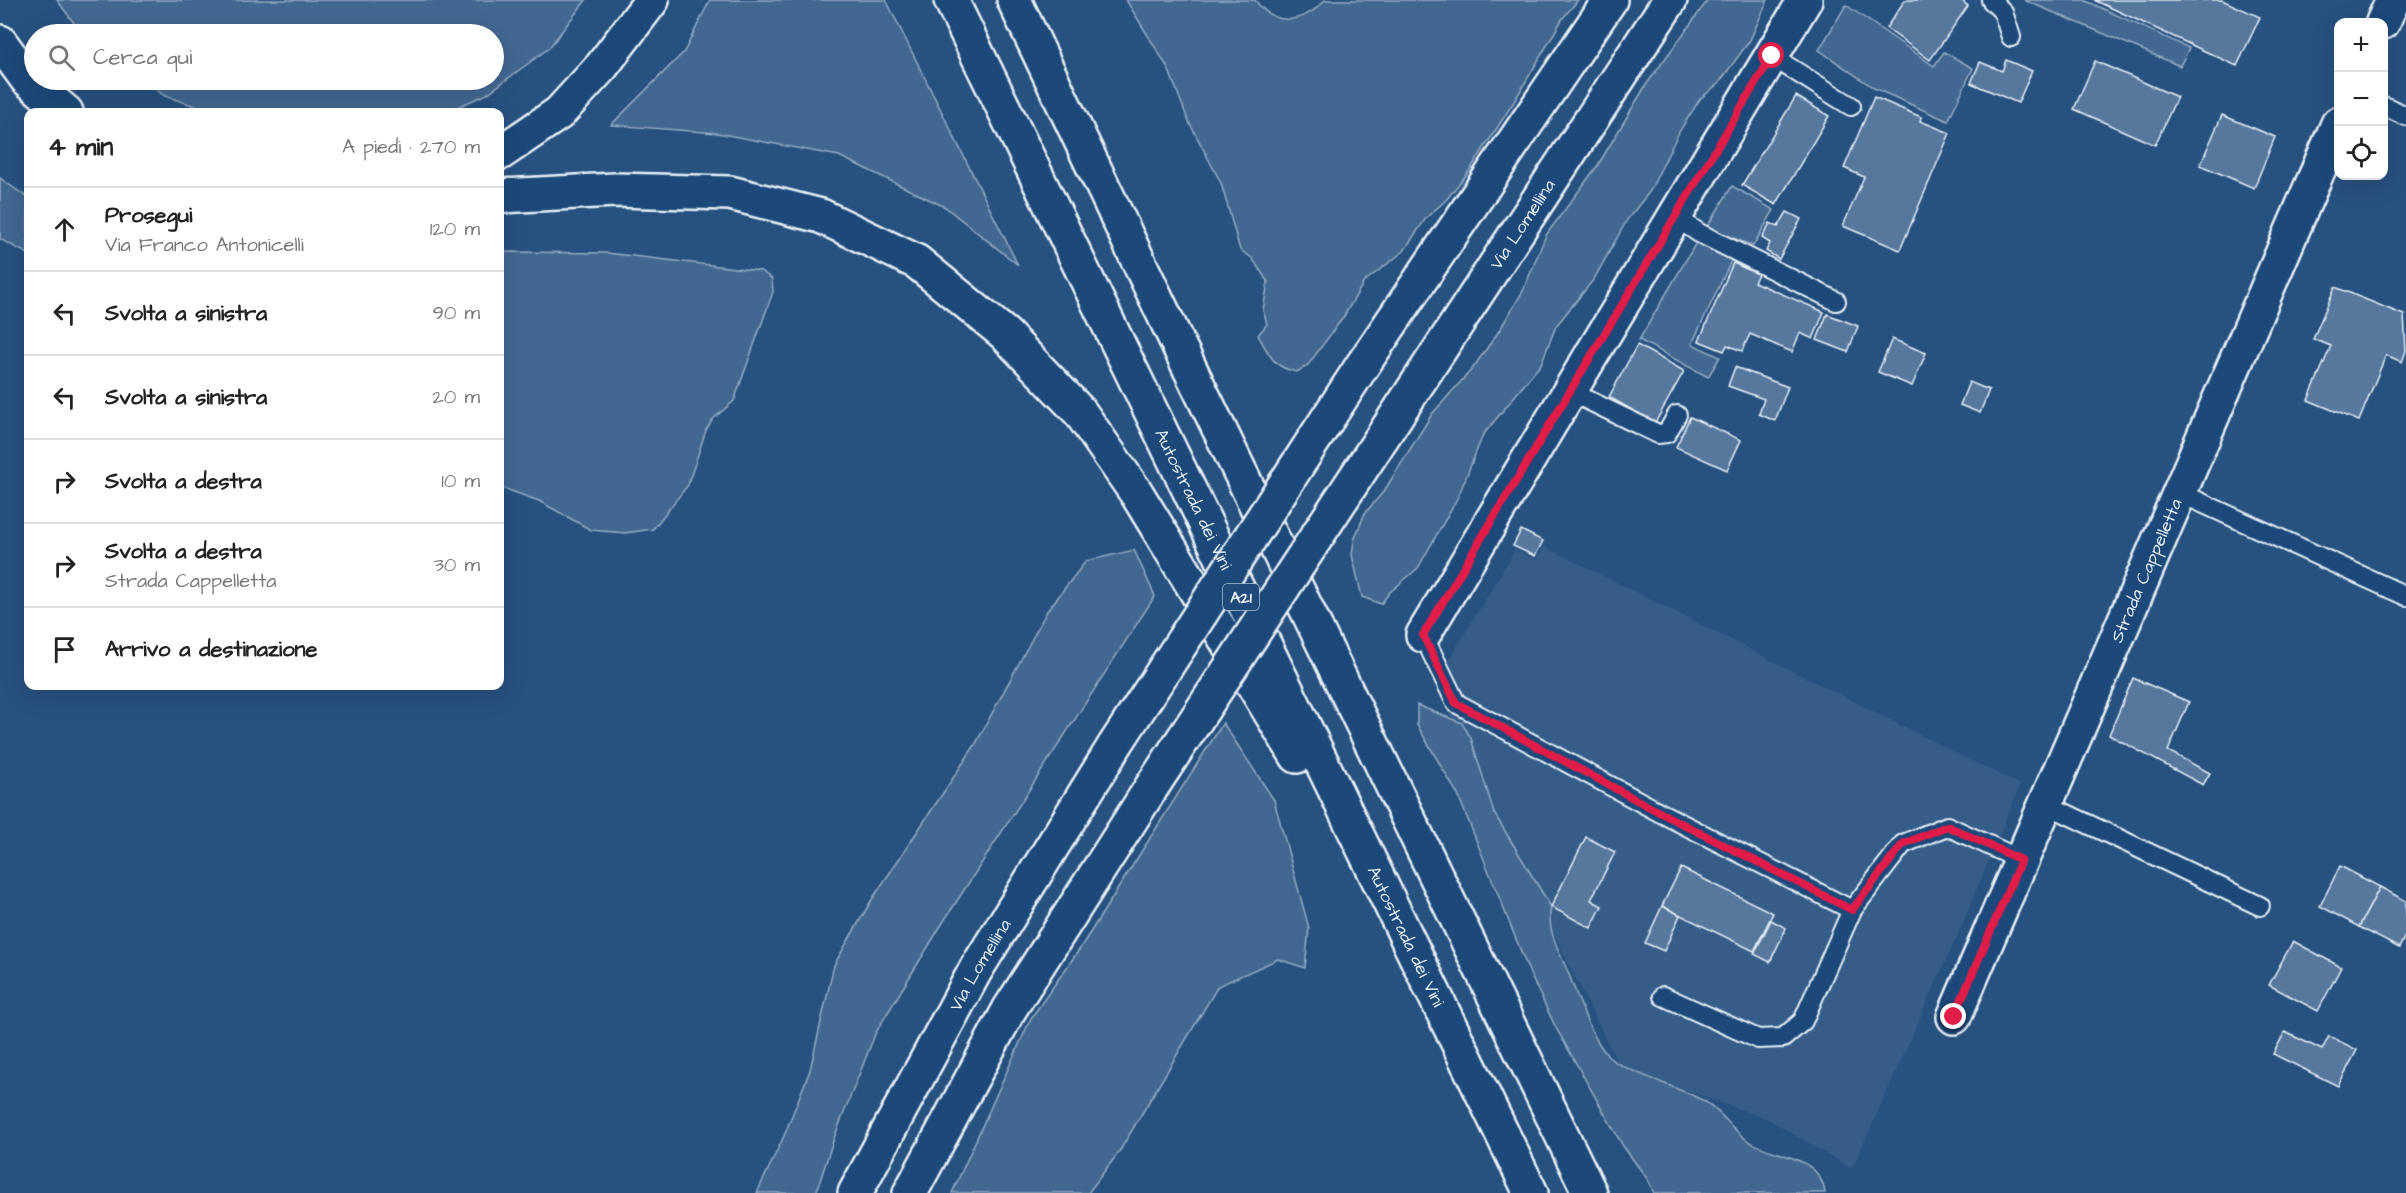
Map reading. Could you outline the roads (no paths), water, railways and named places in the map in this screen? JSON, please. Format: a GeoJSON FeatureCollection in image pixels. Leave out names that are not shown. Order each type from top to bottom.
{"type":"FeatureCollection","features":[{"type":"Feature","properties":{"kind":"main road"},"geometry":{"type":"LineString","coordinates":[[504,150],[559,113],[602,66],[652,0]]}},
{"type":"Feature","properties":{"kind":"main road","name":"Autostrada dei Vini"},"geometry":{"type":"LineString","coordinates":[[951,0],[1531,1193]]}},
{"type":"Feature","properties":{"kind":"main road"},"geometry":{"type":"LineString","coordinates":[[1014,0],[1176,340],[1590,1193]]}},
{"type":"Feature","properties":{"kind":"main road"},"geometry":{"type":"LineString","coordinates":[[1038,0],[1142,231],[1176,340]]}},
{"type":"Feature","properties":{"kind":"main road","name":"Via Lomellina"},"geometry":{"type":"LineString","coordinates":[[855,1193],[975,971],[1115,745],[1362,366],[1610,0]]}},
{"type":"Feature","properties":{"kind":"main road","name":"Via Lomellina"},"geometry":{"type":"LineString","coordinates":[[910,1193],[1009,1010],[1151,788],[1670,0]]}},
{"type":"Feature","properties":{"kind":"main road"},"geometry":{"type":"LineString","coordinates":[[1423,635],[1805,0]]}},
{"type":"Feature","properties":{"kind":"main road"},"geometry":{"type":"LineString","coordinates":[[2385,18],[2393,0]]}},
{"type":"Feature","properties":{"kind":"main road"},"geometry":{"type":"LineString","coordinates":[[0,42],[24,75]]}},
{"type":"Feature","properties":{"kind":"main road"},"geometry":{"type":"LineString","coordinates":[[40,90],[61,108]]}},
{"type":"Feature","properties":{"kind":"main road","name":"Strada Cappelletta"},"geometry":{"type":"LineString","coordinates":[[1954,1017],[2337,126]]}},
{"type":"Feature","properties":{"kind":"main road"},"geometry":{"type":"LineString","coordinates":[[504,196],[615,190],[730,193],[821,216],[917,262],[1005,334],[1080,412],[1137,494],[1398,922]]}},
{"type":"Feature","properties":{"kind":"lane"},"geometry":{"type":"LineString","coordinates":[[1991,0],[2003,12],[2011,37]]}},
{"type":"Feature","properties":{"kind":"lane"},"geometry":{"type":"LineString","coordinates":[[1772,56],[1851,106]]}},
{"type":"Feature","properties":{"kind":"lane"},"geometry":{"type":"LineString","coordinates":[[2388,108],[2406,116]]}},
{"type":"Feature","properties":{"kind":"lane"},"geometry":{"type":"LineString","coordinates":[[1674,216],[1699,233],[1836,301]]}},
{"type":"Feature","properties":{"kind":"lane"},"geometry":{"type":"LineString","coordinates":[[1569,391],[1658,434],[1667,433],[1677,415]]}},
{"type":"Feature","properties":{"kind":"lane"},"geometry":{"type":"LineString","coordinates":[[2180,493],[2406,596]]}},
{"type":"Feature","properties":{"kind":"lane"},"geometry":{"type":"LineString","coordinates":[[1423,635],[1456,703],[1661,813],[1852,910]]}},
{"type":"Feature","properties":{"kind":"lane"},"geometry":{"type":"LineString","coordinates":[[2046,804],[2260,906]]}},
{"type":"Feature","properties":{"kind":"lane"},"geometry":{"type":"LineString","coordinates":[[1663,996],[1758,1039],[1783,1038],[1803,1021],[1852,910],[1903,844],[1947,826],[2021,860]]}}]}
